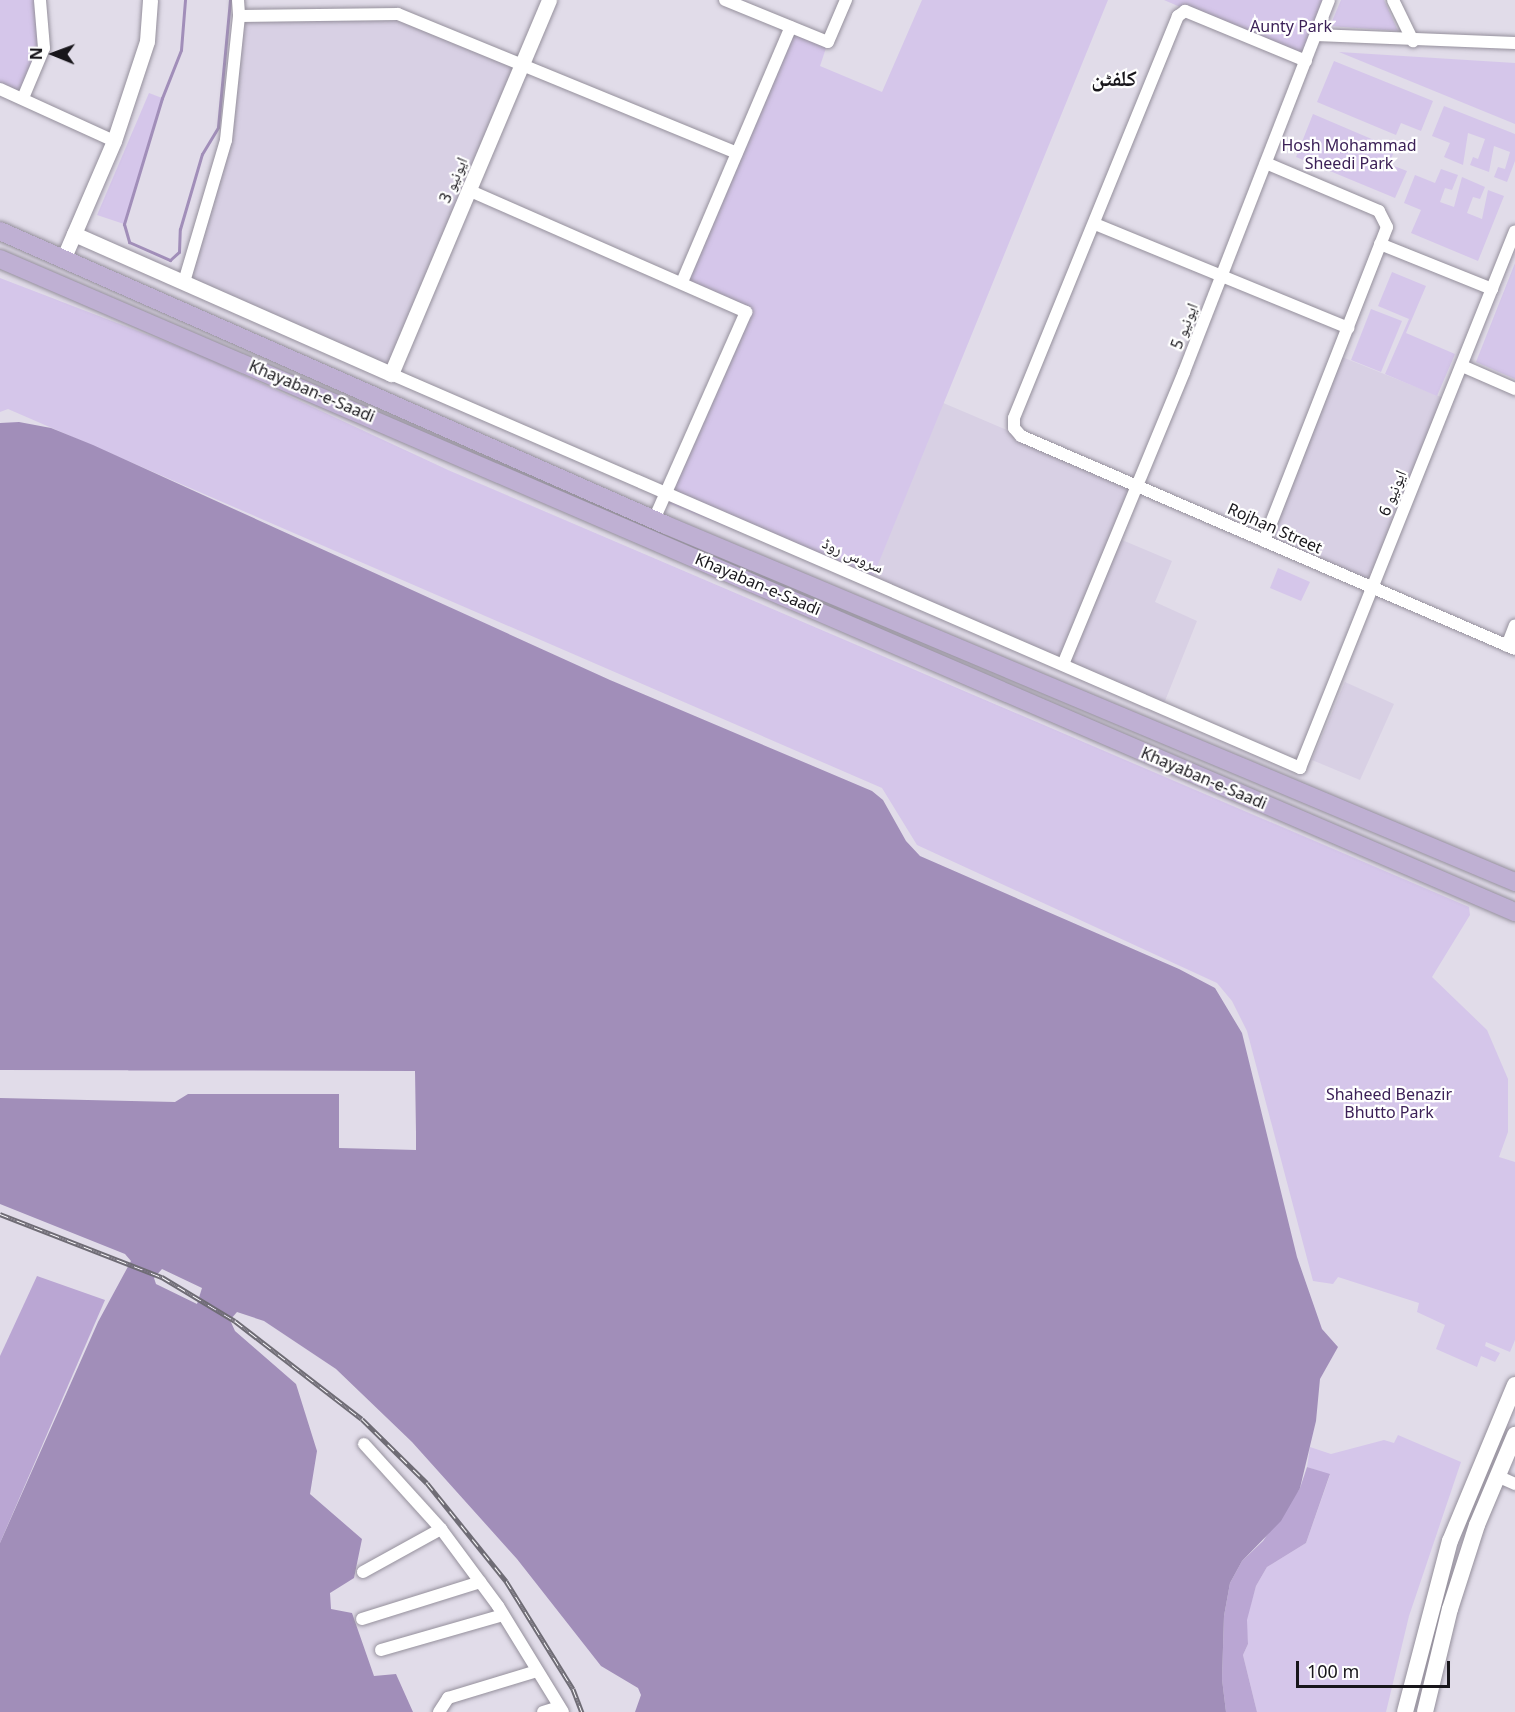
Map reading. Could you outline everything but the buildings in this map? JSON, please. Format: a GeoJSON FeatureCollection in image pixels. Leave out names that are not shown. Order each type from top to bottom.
{"type":"FeatureCollection","features":[{"type":"Feature","properties":{"kind":"main road","name":"Khayaban-e-Saadi"},"geometry":{"type":"LineString","coordinates":[[0,231],[64,257],[654,520],[1515,882]]}},
{"type":"Feature","properties":{"kind":"main road","name":"Khayaban-e-Saadi"},"geometry":{"type":"LineString","coordinates":[[0,259],[1515,912]]}},
{"type":"Feature","properties":{"kind":"main road"},"geometry":{"type":"LineString","coordinates":[[1405,1712],[1432,1602],[1458,1520],[1515,1385]]}},
{"type":"Feature","properties":{"kind":"main road"},"geometry":{"type":"LineString","coordinates":[[1425,1712],[1450,1609],[1476,1528],[1515,1435]]}},
{"type":"Feature","properties":{"kind":"main road"},"geometry":{"type":"LineString","coordinates":[[1466,1499],[1474,1506],[1485,1505]]}},
{"type":"Feature","properties":{"kind":"main road"},"geometry":{"type":"LineString","coordinates":[[1458,1520],[1472,1519],[1476,1528]]}},
{"type":"Feature","properties":{"kind":"street"},"geometry":{"type":"LineString","coordinates":[[23,98],[44,48],[40,0]]}},
{"type":"Feature","properties":{"kind":"street"},"geometry":{"type":"LineString","coordinates":[[64,257],[114,141],[147,40],[150,0]]}},
{"type":"Feature","properties":{"kind":"street"},"geometry":{"type":"LineString","coordinates":[[184,282],[226,140],[239,16],[238,0]]}},
{"type":"Feature","properties":{"kind":"street","name":"ایونیو 3"},"geometry":{"type":"LineString","coordinates":[[391,374],[549,0]]}},
{"type":"Feature","properties":{"kind":"street"},"geometry":{"type":"LineString","coordinates":[[724,0],[828,42],[846,0]]}},
{"type":"Feature","properties":{"kind":"street","name":"ایونیو 5"},"geometry":{"type":"LineString","coordinates":[[1064,662],[1266,163],[1329,0]]}},
{"type":"Feature","properties":{"kind":"street"},"geometry":{"type":"LineString","coordinates":[[1393,0],[1413,41]]}},
{"type":"Feature","properties":{"kind":"street"},"geometry":{"type":"LineString","coordinates":[[1306,61],[1185,11],[1181,12],[1095,224],[1348,328]]}},
{"type":"Feature","properties":{"kind":"street"},"geometry":{"type":"LineString","coordinates":[[239,16],[398,14],[737,153]]}},
{"type":"Feature","properties":{"kind":"street"},"geometry":{"type":"LineString","coordinates":[[682,282],[792,27]]}},
{"type":"Feature","properties":{"kind":"street"},"geometry":{"type":"LineString","coordinates":[[1316,35],[1413,41],[1515,43]]}},
{"type":"Feature","properties":{"kind":"street"},"geometry":{"type":"LineString","coordinates":[[0,89],[114,141]]}},
{"type":"Feature","properties":{"kind":"street"},"geometry":{"type":"LineString","coordinates":[[1264,541],[1387,227],[1379,211],[1266,163]]}},
{"type":"Feature","properties":{"kind":"street"},"geometry":{"type":"LineString","coordinates":[[468,190],[746,312],[654,520]]}},
{"type":"Feature","properties":{"kind":"street","name":"Rojhan Street"},"geometry":{"type":"LineString","coordinates":[[1095,224],[1014,418],[1014,428],[1021,436],[1371,590],[1511,647]]}},
{"type":"Feature","properties":{"kind":"street"},"geometry":{"type":"LineString","coordinates":[[74,234],[391,374]]}},
{"type":"Feature","properties":{"kind":"street","name":"ایونیو 6"},"geometry":{"type":"LineString","coordinates":[[1300,768],[1514,239]]}},
{"type":"Feature","properties":{"kind":"street"},"geometry":{"type":"LineString","coordinates":[[1380,244],[1492,289]]}},
{"type":"Feature","properties":{"kind":"street"},"geometry":{"type":"LineString","coordinates":[[1462,366],[1515,389]]}},
{"type":"Feature","properties":{"kind":"street","name":"سروس روڈ"},"geometry":{"type":"LineString","coordinates":[[391,374],[1064,662],[1300,768]]}},
{"type":"Feature","properties":{"kind":"street"},"geometry":{"type":"LineString","coordinates":[[1511,647],[1515,625]]}},
{"type":"Feature","properties":{"kind":"street"},"geometry":{"type":"LineString","coordinates":[[364,1444],[441,1529],[503,1615],[561,1709],[543,1712]]}},
{"type":"Feature","properties":{"kind":"street"},"geometry":{"type":"LineString","coordinates":[[1497,1476],[1515,1484]]}},
{"type":"Feature","properties":{"kind":"street"},"geometry":{"type":"LineString","coordinates":[[363,1572],[441,1529]]}},
{"type":"Feature","properties":{"kind":"street"},"geometry":{"type":"LineString","coordinates":[[362,1619],[480,1582]]}},
{"type":"Feature","properties":{"kind":"street"},"geometry":{"type":"LineString","coordinates":[[381,1650],[503,1615]]}},
{"type":"Feature","properties":{"kind":"street"},"geometry":{"type":"LineString","coordinates":[[439,1712],[448,1698],[537,1671]]}},
{"type":"Feature","properties":{"kind":"shaded area"},"geometry":{"type":"Polygon","coordinates":[[[398,14],[522,64],[391,374],[184,282],[211,199],[239,16],[398,14]]]}},
{"type":"Feature","properties":{"kind":"shaded area"},"geometry":{"type":"Polygon","coordinates":[[[1337,355],[1451,401],[1375,590],[1264,541],[1337,355]]]}},
{"type":"Feature","properties":{"kind":"shaded area"},"geometry":{"type":"Polygon","coordinates":[[[941,402],[1136,485],[1115,537],[1172,561],[1155,602],[1197,621],[1163,706],[870,584],[941,402]]]}},
{"type":"Feature","properties":{"kind":"shaded area"},"geometry":{"type":"Polygon","coordinates":[[[19,422],[51,428],[93,445],[610,680],[872,791],[883,800],[906,841],[920,856],[1179,969],[1215,988],[1242,1033],[1297,1257],[1322,1329],[1338,1347],[1320,1379],[1316,1421],[1300,1488],[1281,1521],[1242,1561],[1230,1583],[1224,1616],[1222,1679],[1226,1712],[635,1712],[641,1695],[638,1688],[601,1666],[517,1559],[412,1442],[336,1369],[264,1321],[237,1312],[230,1320],[235,1331],[296,1384],[317,1451],[310,1494],[362,1539],[354,1578],[330,1593],[331,1609],[352,1613],[374,1676],[396,1674],[413,1712],[0,1712],[0,1543],[98,1322],[131,1261],[125,1254],[0,1204],[0,1098],[175,1102],[188,1094],[339,1094],[339,1148],[416,1150],[416,1133],[415,1071],[0,1070],[0,423],[19,422]],[[162,1269],[154,1278],[156,1284],[197,1304],[202,1288],[162,1269]]]}},
{"type":"Feature","properties":{"kind":"shaded area"},"geometry":{"type":"Polygon","coordinates":[[[1345,682],[1394,704],[1360,780],[1312,760],[1345,682]]]}},
{"type":"Feature","properties":{"kind":"shaded area"},"geometry":{"type":"Polygon","coordinates":[[[37,1276],[105,1300],[0,1543],[0,1356],[37,1276]]]}},
{"type":"Feature","properties":{"kind":"shaded area"},"geometry":{"type":"Polygon","coordinates":[[[1307,1467],[1330,1474],[1306,1543],[1267,1567],[1256,1586],[1247,1620],[1248,1644],[1243,1655],[1257,1712],[1226,1712],[1222,1679],[1224,1616],[1230,1583],[1242,1561],[1263,1541],[1300,1488],[1307,1467]]]}},
{"type":"Feature","properties":{"kind":"green space"},"geometry":{"type":"Polygon","coordinates":[[[0,0],[43,0],[44,48],[29,95],[0,84],[0,0]]]}},
{"type":"Feature","properties":{"kind":"green space"},"geometry":{"type":"Polygon","coordinates":[[[922,0],[1108,0],[870,584],[668,503],[746,312],[682,282],[791,27],[828,42],[820,66],[882,92],[922,0]]]}},
{"type":"Feature","properties":{"kind":"green space","name":"Aunty Park"},"geometry":{"type":"Polygon","coordinates":[[[1164,0],[1329,0],[1306,61],[1164,0]]]}},
{"type":"Feature","properties":{"kind":"green space"},"geometry":{"type":"Polygon","coordinates":[[[1341,0],[1384,0],[1398,31],[1330,26],[1341,0]]]}},
{"type":"Feature","properties":{"kind":"green space"},"geometry":{"type":"Polygon","coordinates":[[[1339,52],[1515,63],[1515,124],[1339,52]]]}},
{"type":"Feature","properties":{"kind":"green space"},"geometry":{"type":"Polygon","coordinates":[[[1334,61],[1433,101],[1421,131],[1401,123],[1396,135],[1317,102],[1334,61]]]}},
{"type":"Feature","properties":{"kind":"green space"},"geometry":{"type":"Polygon","coordinates":[[[149,93],[162,98],[124,224],[97,215],[149,93]]]}},
{"type":"Feature","properties":{"kind":"green space"},"geometry":{"type":"Polygon","coordinates":[[[1444,106],[1515,134],[1515,161],[1507,182],[1494,177],[1498,167],[1505,169],[1510,152],[1494,146],[1489,172],[1470,165],[1473,157],[1478,159],[1485,139],[1468,133],[1463,165],[1444,157],[1450,143],[1432,136],[1444,106]]]}},
{"type":"Feature","properties":{"kind":"green space","name":"Hosh Mohammad Sheedi Park"},"geometry":{"type":"Polygon","coordinates":[[[1313,114],[1395,149],[1389,164],[1407,171],[1395,198],[1296,157],[1313,114]]]}},
{"type":"Feature","properties":{"kind":"green space"},"geometry":{"type":"Polygon","coordinates":[[[1441,169],[1458,175],[1452,190],[1445,188],[1440,202],[1454,207],[1462,177],[1485,187],[1480,199],[1473,197],[1467,213],[1482,219],[1488,190],[1504,196],[1478,261],[1411,233],[1421,210],[1404,203],[1415,175],[1435,183],[1441,169]]]}},
{"type":"Feature","properties":{"kind":"green space"},"geometry":{"type":"Polygon","coordinates":[[[1515,263],[1515,379],[1476,362],[1515,263]]]}},
{"type":"Feature","properties":{"kind":"green space"},"geometry":{"type":"Polygon","coordinates":[[[1392,272],[1426,286],[1406,333],[1455,354],[1437,396],[1385,374],[1409,319],[1378,306],[1392,272]]]}},
{"type":"Feature","properties":{"kind":"green space","name":"Shaheed Benazir Bhutto Park"},"geometry":{"type":"Polygon","coordinates":[[[0,278],[203,356],[448,470],[1469,907],[1470,915],[1432,977],[1487,1030],[1508,1079],[1508,1132],[1499,1157],[1515,1162],[1515,1340],[1510,1352],[1486,1342],[1485,1346],[1500,1353],[1495,1362],[1481,1356],[1477,1367],[1436,1349],[1445,1325],[1417,1312],[1419,1303],[1338,1277],[1333,1284],[1313,1281],[1247,1031],[1232,1001],[1217,983],[917,845],[882,788],[8,409],[0,412],[0,278]]]}},
{"type":"Feature","properties":{"kind":"green space"},"geometry":{"type":"Polygon","coordinates":[[[1371,309],[1402,321],[1381,372],[1351,360],[1371,309]]]}},
{"type":"Feature","properties":{"kind":"green space"},"geometry":{"type":"Polygon","coordinates":[[[1278,568],[1310,582],[1301,601],[1270,588],[1278,568]]]}},
{"type":"Feature","properties":{"kind":"green space"},"geometry":{"type":"Polygon","coordinates":[[[1398,1435],[1461,1462],[1409,1616],[1386,1712],[1257,1712],[1243,1655],[1248,1644],[1246,1620],[1256,1586],[1267,1567],[1306,1543],[1330,1475],[1307,1467],[1310,1447],[1331,1454],[1384,1440],[1394,1443],[1398,1435]]]}},
{"type":"Feature","properties":{"kind":"waterway"},"geometry":{"type":"LineString","coordinates":[[185,0],[181,50],[162,98],[124,224],[129,242],[170,260],[179,252],[180,229],[202,154],[218,127],[230,0]]}},
{"type":"Feature","properties":{"kind":"railway"},"geometry":{"type":"LineString","coordinates":[[0,1214],[162,1277],[235,1321],[362,1419],[427,1483],[506,1581],[573,1689],[582,1712]]}},
{"type":"Feature","properties":{"kind":"district","name":"کلفٹن"},"geometry":{"type":"Point","coordinates":[1114,78]}}]}
